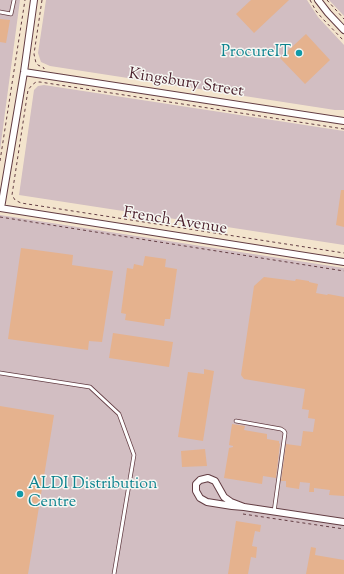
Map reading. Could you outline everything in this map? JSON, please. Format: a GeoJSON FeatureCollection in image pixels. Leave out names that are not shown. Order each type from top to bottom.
{"type":"FeatureCollection","features":[{"type":"Feature","properties":{"kind":"street"},"geometry":{"type":"LineString","coordinates":[[0,208],[24,72],[34,0]]}},
{"type":"Feature","properties":{"kind":"street"},"geometry":{"type":"LineString","coordinates":[[318,0],[344,30]]}},
{"type":"Feature","properties":{"kind":"street","name":"Kingsbury Street"},"geometry":{"type":"LineString","coordinates":[[24,72],[344,121]]}},
{"type":"Feature","properties":{"kind":"street","name":"French Avenue"},"geometry":{"type":"LineString","coordinates":[[0,208],[344,262]]}},
{"type":"Feature","properties":{"kind":"street"},"geometry":{"type":"LineString","coordinates":[[244,507],[230,502],[224,497],[215,481],[208,478],[200,480],[196,484],[196,491],[200,498],[207,502],[344,522]]}},
{"type":"Feature","properties":{"kind":"lane"},"geometry":{"type":"LineString","coordinates":[[0,12],[11,14],[14,0]]}},
{"type":"Feature","properties":{"kind":"lane"},"geometry":{"type":"LineString","coordinates":[[0,373],[90,387],[119,414],[134,454],[114,574]]}},
{"type":"Feature","properties":{"kind":"lane"},"geometry":{"type":"LineString","coordinates":[[236,421],[281,429],[286,433],[274,512]]}},
{"type":"Feature","properties":{"kind":"path"},"geometry":{"type":"LineString","coordinates":[[0,161],[25,0]]}},
{"type":"Feature","properties":{"kind":"path"},"geometry":{"type":"LineString","coordinates":[[42,0],[34,54],[38,65],[44,69]]}},
{"type":"Feature","properties":{"kind":"path"},"geometry":{"type":"LineString","coordinates":[[310,0],[316,11],[344,41]]}},
{"type":"Feature","properties":{"kind":"path"},"geometry":{"type":"LineString","coordinates":[[327,0],[344,19]]}},
{"type":"Feature","properties":{"kind":"path"},"geometry":{"type":"LineString","coordinates":[[344,129],[36,82],[28,90],[11,194],[15,200],[21,203],[344,253]]}},
{"type":"Feature","properties":{"kind":"path"},"geometry":{"type":"LineString","coordinates":[[0,217],[344,271]]}},
{"type":"Feature","properties":{"kind":"shaded area"},"geometry":{"type":"Polygon","coordinates":[[[0,0],[20,0],[0,150],[0,0]]]}},
{"type":"Feature","properties":{"kind":"shaded area"},"geometry":{"type":"Polygon","coordinates":[[[46,0],[307,0],[318,17],[344,45],[344,110],[335,110],[50,66],[41,62],[38,53],[46,0]]]}},
{"type":"Feature","properties":{"kind":"shaded area"},"geometry":{"type":"Polygon","coordinates":[[[329,0],[344,0],[344,16],[329,0]]]}},
{"type":"Feature","properties":{"kind":"shaded area"},"geometry":{"type":"Polygon","coordinates":[[[44,85],[344,131],[344,245],[19,195],[34,90],[38,86],[44,85]]]}},
{"type":"Feature","properties":{"kind":"shaded area"},"geometry":{"type":"Polygon","coordinates":[[[0,215],[344,268],[344,574],[0,574],[0,215]]]}},
{"type":"Feature","properties":{"kind":"building"},"geometry":{"type":"Polygon","coordinates":[[[251,0],[289,0],[254,33],[236,14],[251,0]]]}},
{"type":"Feature","properties":{"kind":"building"},"geometry":{"type":"Polygon","coordinates":[[[0,19],[10,20],[6,43],[0,42],[0,19]]]}},
{"type":"Feature","properties":{"kind":"building"},"geometry":{"type":"Polygon","coordinates":[[[306,34],[330,60],[305,84],[280,58],[306,34]]]}},
{"type":"Feature","properties":{"kind":"building"},"geometry":{"type":"Polygon","coordinates":[[[341,190],[344,190],[344,227],[336,225],[341,190]]]}},
{"type":"Feature","properties":{"kind":"building"},"geometry":{"type":"Polygon","coordinates":[[[21,248],[73,255],[72,265],[113,271],[102,342],[89,341],[88,350],[8,339],[21,248]]]}},
{"type":"Feature","properties":{"kind":"building"},"geometry":{"type":"Polygon","coordinates":[[[145,256],[166,259],[165,267],[177,269],[170,319],[165,319],[164,326],[125,320],[126,314],[121,313],[127,268],[133,269],[134,264],[143,266],[145,256]]]}},
{"type":"Feature","properties":{"kind":"building"},"geometry":{"type":"Polygon","coordinates":[[[264,277],[295,281],[296,279],[309,281],[318,284],[316,293],[344,297],[344,496],[329,495],[330,490],[314,488],[314,492],[309,492],[310,483],[300,482],[299,489],[286,487],[286,481],[281,481],[286,444],[301,446],[303,431],[313,432],[315,419],[308,418],[309,410],[302,409],[305,389],[244,379],[241,375],[254,286],[264,277]]]}},
{"type":"Feature","properties":{"kind":"building"},"geometry":{"type":"Polygon","coordinates":[[[113,333],[173,342],[169,367],[109,358],[113,333]]]}},
{"type":"Feature","properties":{"kind":"building"},"geometry":{"type":"Polygon","coordinates":[[[204,369],[214,371],[203,441],[178,437],[188,372],[204,374],[204,369]]]}},
{"type":"Feature","properties":{"kind":"building","name":"ALDI Distribution Centre"},"geometry":{"type":"Polygon","coordinates":[[[0,406],[54,415],[28,574],[0,574],[0,406]]]}},
{"type":"Feature","properties":{"kind":"building"},"geometry":{"type":"Polygon","coordinates":[[[232,424],[245,426],[244,430],[267,434],[267,439],[279,441],[280,444],[276,478],[263,476],[262,484],[224,478],[229,448],[233,447],[229,445],[232,424]]]}},
{"type":"Feature","properties":{"kind":"building"},"geometry":{"type":"Polygon","coordinates":[[[205,449],[207,466],[182,467],[181,451],[205,449]]]}},
{"type":"Feature","properties":{"kind":"building"},"geometry":{"type":"Polygon","coordinates":[[[236,521],[261,525],[260,532],[255,531],[252,546],[257,547],[256,558],[251,557],[248,574],[228,574],[236,521]]]}},
{"type":"Feature","properties":{"kind":"building"},"geometry":{"type":"Polygon","coordinates":[[[311,547],[316,548],[315,555],[344,560],[344,574],[306,574],[311,547]]]}},
{"type":"Feature","properties":{"kind":"place","name":"ProcureIT"},"geometry":{"type":"Point","coordinates":[299,53]}},
{"type":"Feature","properties":{"kind":"place","name":"ALDI Distribution Centre"},"geometry":{"type":"Point","coordinates":[20,494]}}]}
